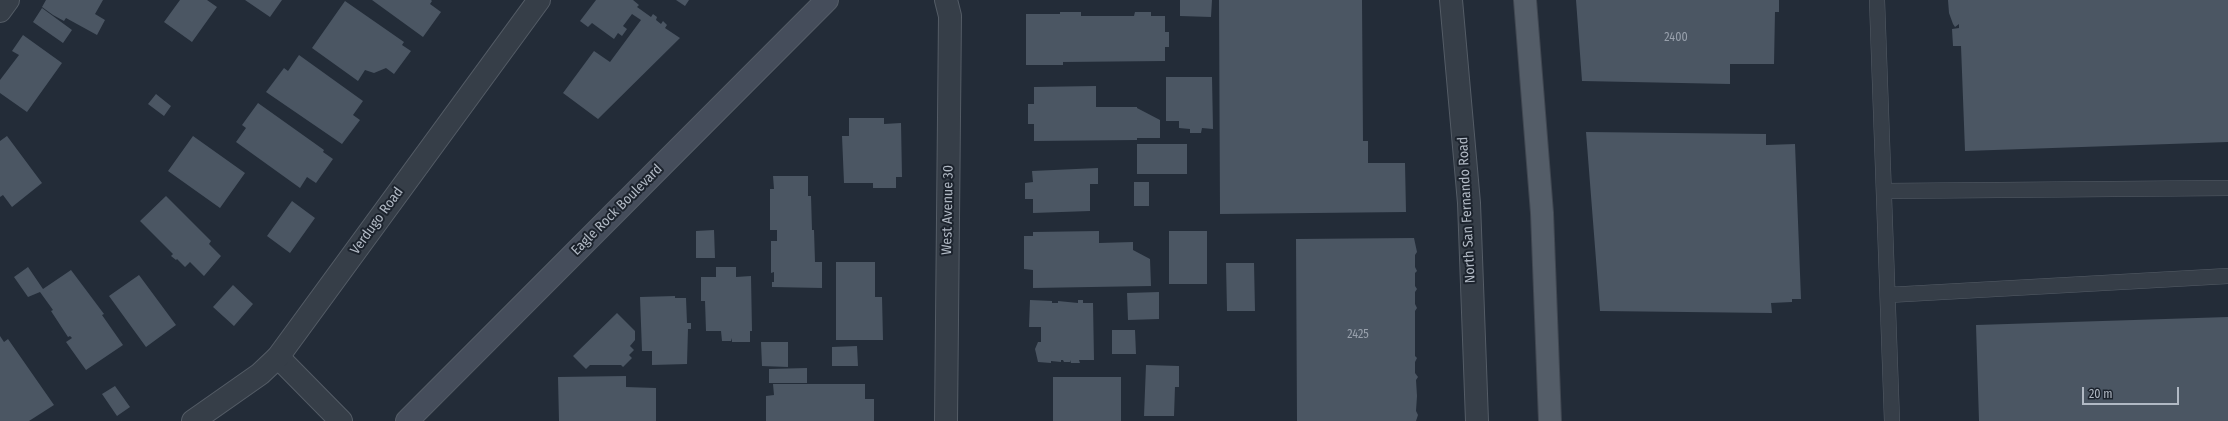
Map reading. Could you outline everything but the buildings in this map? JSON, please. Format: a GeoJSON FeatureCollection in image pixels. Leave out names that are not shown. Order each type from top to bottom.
{"type":"FeatureCollection","features":[{"type":"Feature","properties":{"kind":"main road","name":"Eagle Rock Boulevard"},"geometry":{"type":"LineString","coordinates":[[407,421],[827,0]]}},
{"type":"Feature","properties":{"kind":"main road"},"geometry":{"type":"LineString","coordinates":[[1525,0],[1542,213],[1550,421]]}},
{"type":"Feature","properties":{"kind":"street"},"geometry":{"type":"LineString","coordinates":[[0,11],[8,0]]}},
{"type":"Feature","properties":{"kind":"street","name":"Verdugo Road"},"geometry":{"type":"LineString","coordinates":[[193,421],[260,374],[278,357],[539,0]]}},
{"type":"Feature","properties":{"kind":"street","name":"West Avenue 30"},"geometry":{"type":"LineString","coordinates":[[946,0],[950,16],[946,421]]}},
{"type":"Feature","properties":{"kind":"street","name":"North San Fernando Road"},"geometry":{"type":"LineString","coordinates":[[1452,0],[1469,203],[1477,421]]}},
{"type":"Feature","properties":{"kind":"street"},"geometry":{"type":"LineString","coordinates":[[278,357],[341,421]]}},
{"type":"Feature","properties":{"kind":"lane"},"geometry":{"type":"LineString","coordinates":[[1877,0],[1892,421]]}},
{"type":"Feature","properties":{"kind":"lane"},"geometry":{"type":"LineString","coordinates":[[1884,191],[2228,188]]}},
{"type":"Feature","properties":{"kind":"lane"},"geometry":{"type":"LineString","coordinates":[[1888,295],[2228,276]]}}]}
